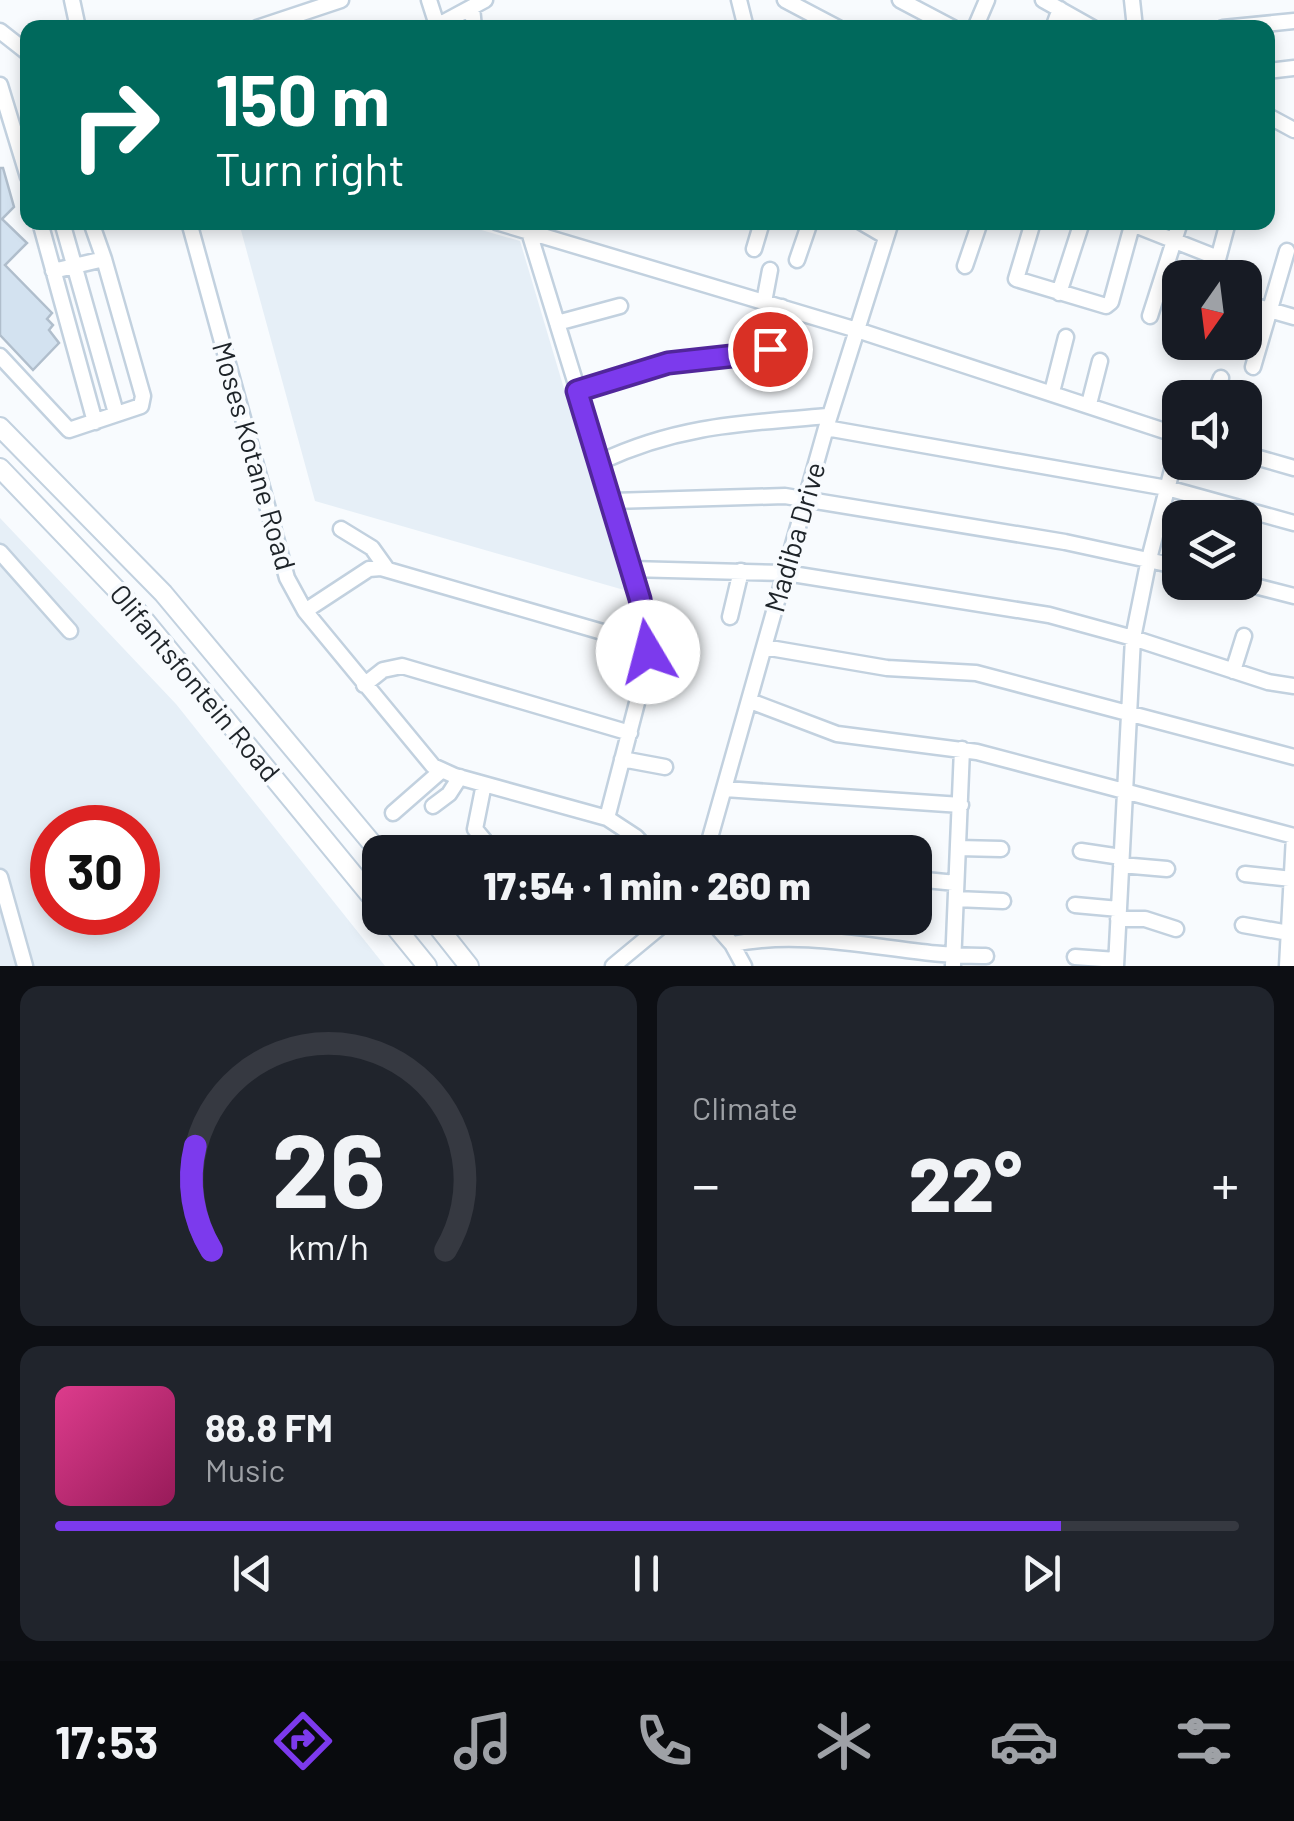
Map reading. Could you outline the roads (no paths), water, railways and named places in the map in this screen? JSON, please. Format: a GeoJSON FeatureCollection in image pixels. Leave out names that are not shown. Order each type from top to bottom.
{"type":"FeatureCollection","features":[{"type":"Feature","properties":{"kind":"main road","name":"Olifantsfontein Road"},"geometry":{"type":"LineString","coordinates":[[0,427],[163,593],[364,835]]}},
{"type":"Feature","properties":{"kind":"main road","name":"Olifantsfontein Road"},"geometry":{"type":"LineString","coordinates":[[0,468],[136,610],[362,885]]}},
{"type":"Feature","properties":{"kind":"main road"},"geometry":{"type":"LineString","coordinates":[[402,935],[427,966]]}},
{"type":"Feature","properties":{"kind":"main road"},"geometry":{"type":"LineString","coordinates":[[445,935],[470,966]]}},
{"type":"Feature","properties":{"kind":"street"},"geometry":{"type":"LineString","coordinates":[[281,20],[341,0]]}},
{"type":"Feature","properties":{"kind":"street"},"geometry":{"type":"LineString","coordinates":[[786,0],[823,20]]}},
{"type":"Feature","properties":{"kind":"street"},"geometry":{"type":"LineString","coordinates":[[900,0],[938,20]]}},
{"type":"Feature","properties":{"kind":"street"},"geometry":{"type":"LineString","coordinates":[[1043,0],[1079,20]]}},
{"type":"Feature","properties":{"kind":"street"},"geometry":{"type":"LineString","coordinates":[[446,20],[479,3]]}},
{"type":"Feature","properties":{"kind":"street"},"geometry":{"type":"LineString","coordinates":[[1056,20],[1060,9]]}},
{"type":"Feature","properties":{"kind":"street"},"geometry":{"type":"LineString","coordinates":[[0,31],[20,47]]}},
{"type":"Feature","properties":{"kind":"street"},"geometry":{"type":"LineString","coordinates":[[0,85],[20,151]]}},
{"type":"Feature","properties":{"kind":"street"},"geometry":{"type":"LineString","coordinates":[[42,230],[95,422]]}},
{"type":"Feature","properties":{"kind":"street"},"geometry":{"type":"LineString","coordinates":[[64,230],[116,413]]}},
{"type":"Feature","properties":{"kind":"street"},"geometry":{"type":"LineString","coordinates":[[0,356],[69,430],[142,406],[94,230]]}},
{"type":"Feature","properties":{"kind":"street","name":"Moses Kotane Road"},"geometry":{"type":"LineString","coordinates":[[191,230],[287,578],[305,611],[423,758],[442,771],[607,818],[633,835]]}},
{"type":"Feature","properties":{"kind":"street"},"geometry":{"type":"LineString","coordinates":[[522,230],[857,330],[1162,430]]}},
{"type":"Feature","properties":{"kind":"street"},"geometry":{"type":"LineString","coordinates":[[754,249],[760,230]]}},
{"type":"Feature","properties":{"kind":"street"},"geometry":{"type":"LineString","coordinates":[[798,260],[807,230]]}},
{"type":"Feature","properties":{"kind":"street","name":"Madiba Drive"},"geometry":{"type":"LineString","coordinates":[[711,835],[828,422],[888,230]]}},
{"type":"Feature","properties":{"kind":"street"},"geometry":{"type":"LineString","coordinates":[[965,266],[977,230]]}},
{"type":"Feature","properties":{"kind":"street"},"geometry":{"type":"LineString","coordinates":[[1031,230],[1016,279],[1099,305],[1110,302],[1129,230]]}},
{"type":"Feature","properties":{"kind":"street"},"geometry":{"type":"LineString","coordinates":[[1060,294],[1080,230]]}},
{"type":"Feature","properties":{"kind":"street"},"geometry":{"type":"LineString","coordinates":[[1147,230],[1218,258],[1226,230]]}},
{"type":"Feature","properties":{"kind":"street"},"geometry":{"type":"LineString","coordinates":[[1150,316],[1178,230]]}},
{"type":"Feature","properties":{"kind":"street"},"geometry":{"type":"LineString","coordinates":[[529,232],[612,501],[647,635],[645,672],[607,818]]}},
{"type":"Feature","properties":{"kind":"street"},"geometry":{"type":"LineString","coordinates":[[1252,367],[1287,250]]}},
{"type":"Feature","properties":{"kind":"street"},"geometry":{"type":"LineString","coordinates":[[53,271],[104,259]]}},
{"type":"Feature","properties":{"kind":"street"},"geometry":{"type":"LineString","coordinates":[[764,302],[770,270]]}},
{"type":"Feature","properties":{"kind":"street"},"geometry":{"type":"LineString","coordinates":[[556,323],[620,306]]}},
{"type":"Feature","properties":{"kind":"street"},"geometry":{"type":"LineString","coordinates":[[1262,307],[1294,317]]}},
{"type":"Feature","properties":{"kind":"street"},"geometry":{"type":"LineString","coordinates":[[577,391],[668,363],[770,349],[778,336],[782,308]]}},
{"type":"Feature","properties":{"kind":"street"},"geometry":{"type":"LineString","coordinates":[[1052,392],[1066,337]]}},
{"type":"Feature","properties":{"kind":"street"},"geometry":{"type":"LineString","coordinates":[[1089,404],[1100,361]]}},
{"type":"Feature","properties":{"kind":"street"},"geometry":{"type":"LineString","coordinates":[[600,462],[670,434],[716,426],[828,422],[1167,488],[1294,522]]}},
{"type":"Feature","properties":{"kind":"street"},"geometry":{"type":"LineString","coordinates":[[1262,459],[1294,468]]}},
{"type":"Feature","properties":{"kind":"street"},"geometry":{"type":"LineString","coordinates":[[1075,957],[1116,963],[1133,638],[1169,480]]}},
{"type":"Feature","properties":{"kind":"street"},"geometry":{"type":"LineString","coordinates":[[612,501],[751,495],[806,500],[1008,532],[1162,563]]}},
{"type":"Feature","properties":{"kind":"street"},"geometry":{"type":"LineString","coordinates":[[342,529],[372,548],[387,569]]}},
{"type":"Feature","properties":{"kind":"street"},"geometry":{"type":"LineString","coordinates":[[0,552],[70,631]]}},
{"type":"Feature","properties":{"kind":"street"},"geometry":{"type":"LineString","coordinates":[[305,611],[369,569],[387,569],[606,634],[647,635]]}},
{"type":"Feature","properties":{"kind":"street"},"geometry":{"type":"LineString","coordinates":[[630,569],[786,573],[1049,615],[1294,686]]}},
{"type":"Feature","properties":{"kind":"street"},"geometry":{"type":"LineString","coordinates":[[730,618],[741,571]]}},
{"type":"Feature","properties":{"kind":"street"},"geometry":{"type":"LineString","coordinates":[[1262,588],[1294,596]]}},
{"type":"Feature","properties":{"kind":"street"},"geometry":{"type":"LineString","coordinates":[[1233,671],[1244,636]]}},
{"type":"Feature","properties":{"kind":"street"},"geometry":{"type":"LineString","coordinates":[[764,646],[887,668],[976,674],[1294,757]]}},
{"type":"Feature","properties":{"kind":"street"},"geometry":{"type":"LineString","coordinates":[[364,685],[383,670],[402,666],[630,733]]}},
{"type":"Feature","properties":{"kind":"street"},"geometry":{"type":"LineString","coordinates":[[750,700],[837,734],[962,749],[1294,836],[1287,966]]}},
{"type":"Feature","properties":{"kind":"street"},"geometry":{"type":"LineString","coordinates":[[953,961],[962,749]]}},
{"type":"Feature","properties":{"kind":"street"},"geometry":{"type":"LineString","coordinates":[[622,759],[665,767]]}},
{"type":"Feature","properties":{"kind":"street"},"geometry":{"type":"LineString","coordinates":[[393,813],[442,771]]}},
{"type":"Feature","properties":{"kind":"street"},"geometry":{"type":"LineString","coordinates":[[433,806],[449,794],[460,777]]}},
{"type":"Feature","properties":{"kind":"street"},"geometry":{"type":"LineString","coordinates":[[481,835],[475,828],[484,784]]}},
{"type":"Feature","properties":{"kind":"street"},"geometry":{"type":"LineString","coordinates":[[725,789],[961,805]]}},
{"type":"Feature","properties":{"kind":"street"},"geometry":{"type":"LineString","coordinates":[[958,848],[1001,849]]}},
{"type":"Feature","properties":{"kind":"street"},"geometry":{"type":"LineString","coordinates":[[1081,851],[1167,870]]}},
{"type":"Feature","properties":{"kind":"street"},"geometry":{"type":"LineString","coordinates":[[1245,874],[1292,879]]}},
{"type":"Feature","properties":{"kind":"street"},"geometry":{"type":"LineString","coordinates":[[0,877],[25,966]]}},
{"type":"Feature","properties":{"kind":"street"},"geometry":{"type":"LineString","coordinates":[[932,884],[1003,901]]}},
{"type":"Feature","properties":{"kind":"street"},"geometry":{"type":"LineString","coordinates":[[1075,904],[1176,928]]}},
{"type":"Feature","properties":{"kind":"street"},"geometry":{"type":"LineString","coordinates":[[1243,926],[1288,932]]}},
{"type":"Feature","properties":{"kind":"street"},"geometry":{"type":"LineString","coordinates":[[612,966],[650,935]]}},
{"type":"Feature","properties":{"kind":"street"},"geometry":{"type":"LineString","coordinates":[[724,935],[744,966]]}},
{"type":"Feature","properties":{"kind":"street"},"geometry":{"type":"LineString","coordinates":[[732,944],[780,938],[876,945],[953,961],[986,956]]}}]}
